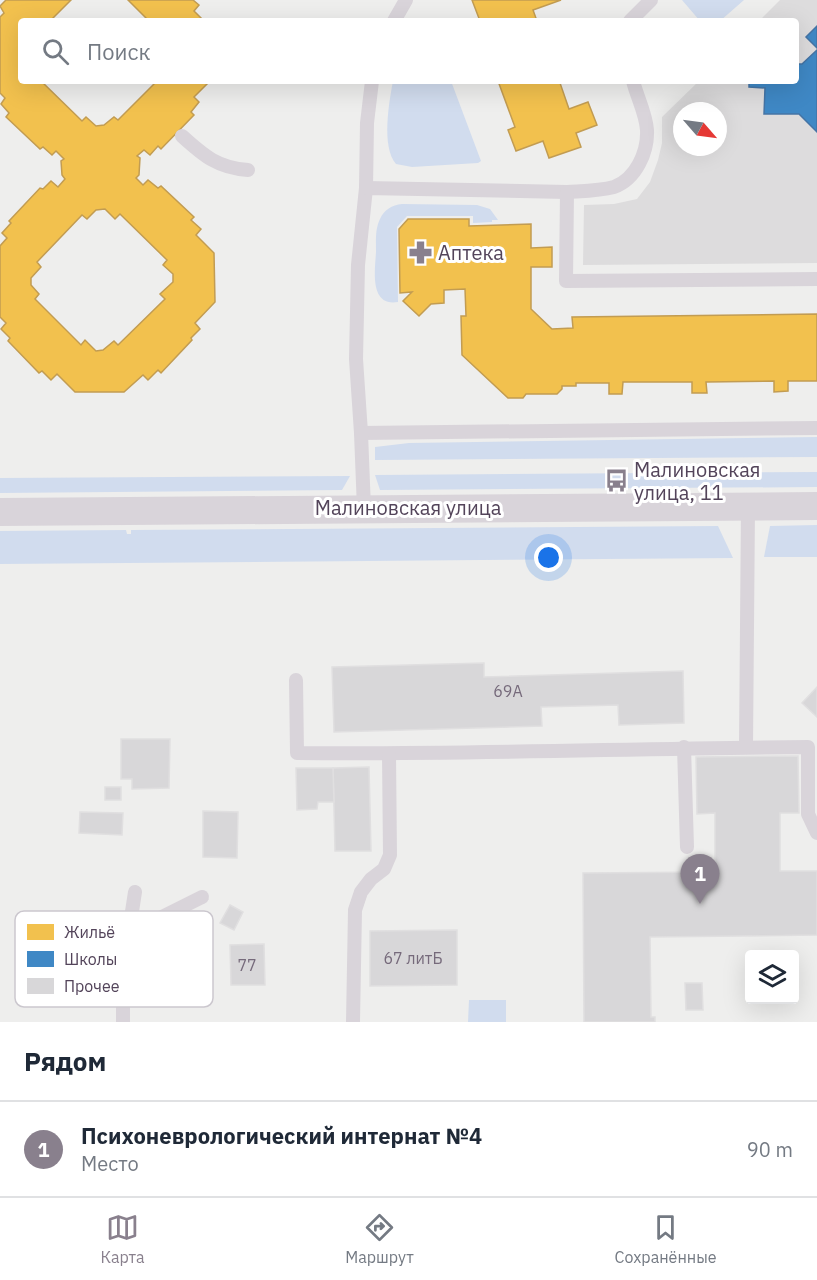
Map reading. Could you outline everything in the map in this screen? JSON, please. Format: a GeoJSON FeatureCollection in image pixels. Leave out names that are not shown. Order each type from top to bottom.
{"type":"FeatureCollection","features":[{"type":"Feature","properties":{"kind":"street","name":"Малиновская улица"},"geometry":{"type":"LineString","coordinates":[[0,512],[817,506]]}},
{"type":"Feature","properties":{"kind":"lane"},"geometry":{"type":"LineString","coordinates":[[395,18],[406,0]]}},
{"type":"Feature","properties":{"kind":"lane"},"geometry":{"type":"LineString","coordinates":[[633,18],[651,0]]}},
{"type":"Feature","properties":{"kind":"lane"},"geometry":{"type":"LineString","coordinates":[[364,509],[356,359],[358,265],[366,188],[367,123],[372,84]]}},
{"type":"Feature","properties":{"kind":"lane"},"geometry":{"type":"LineString","coordinates":[[366,188],[567,192],[615,186],[634,174],[644,154],[647,130],[634,84]]}},
{"type":"Feature","properties":{"kind":"lane"},"geometry":{"type":"LineString","coordinates":[[182,136],[214,162],[231,169],[248,170]]}},
{"type":"Feature","properties":{"kind":"lane"},"geometry":{"type":"LineString","coordinates":[[567,192],[566,281],[817,279]]}},
{"type":"Feature","properties":{"kind":"lane"},"geometry":{"type":"LineString","coordinates":[[361,433],[817,428]]}},
{"type":"Feature","properties":{"kind":"lane"},"geometry":{"type":"LineString","coordinates":[[746,747],[748,506]]}},
{"type":"Feature","properties":{"kind":"lane"},"geometry":{"type":"LineString","coordinates":[[296,680],[297,753],[389,754],[684,747],[808,747],[808,814],[817,833]]}},
{"type":"Feature","properties":{"kind":"lane"},"geometry":{"type":"LineString","coordinates":[[684,747],[687,847]]}},
{"type":"Feature","properties":{"kind":"lane"},"geometry":{"type":"LineString","coordinates":[[353,1022],[355,910],[360,892],[370,879],[384,869],[390,855],[389,754]]}},
{"type":"Feature","properties":{"kind":"lane"},"geometry":{"type":"LineString","coordinates":[[132,911],[135,892]]}},
{"type":"Feature","properties":{"kind":"lane"},"geometry":{"type":"LineString","coordinates":[[174,911],[202,897]]}},
{"type":"Feature","properties":{"kind":"shaded area"},"geometry":{"type":"Polygon","coordinates":[[[682,0],[744,0],[723,18],[697,18],[682,0]]]}},
{"type":"Feature","properties":{"kind":"shaded area"},"geometry":{"type":"Polygon","coordinates":[[[780,0],[817,0],[817,263],[583,265],[584,205],[614,204],[637,199],[650,182],[662,143],[662,117],[673,106],[673,156],[727,156],[727,102],[677,102],[696,84],[799,84],[799,18],[762,18],[780,0]]]}},
{"type":"Feature","properties":{"kind":"shaded area"},"geometry":{"type":"Polygon","coordinates":[[[393,84],[452,84],[481,161],[412,167],[396,164],[391,156],[387,136],[393,84]]]}},
{"type":"Feature","properties":{"kind":"shaded area"},"geometry":{"type":"Polygon","coordinates":[[[402,204],[477,205],[490,209],[498,220],[473,223],[473,216],[407,216],[397,227],[398,302],[389,302],[382,299],[376,286],[378,223],[386,211],[402,204]]]}},
{"type":"Feature","properties":{"kind":"shaded area"},"geometry":{"type":"Polygon","coordinates":[[[817,437],[817,457],[375,460],[375,447],[409,443],[817,437]]]}},
{"type":"Feature","properties":{"kind":"shaded area"},"geometry":{"type":"Polygon","coordinates":[[[817,472],[817,487],[380,490],[375,475],[817,472]]]}},
{"type":"Feature","properties":{"kind":"shaded area"},"geometry":{"type":"Polygon","coordinates":[[[350,476],[342,490],[0,493],[0,478],[350,476]]]}},
{"type":"Feature","properties":{"kind":"shaded area"},"geometry":{"type":"Polygon","coordinates":[[[817,525],[817,557],[764,557],[770,526],[817,525]]]}},
{"type":"Feature","properties":{"kind":"shaded area"},"geometry":{"type":"Polygon","coordinates":[[[718,526],[733,558],[0,564],[0,531],[126,530],[127,534],[131,534],[131,530],[718,526]]]}},
{"type":"Feature","properties":{"kind":"shaded area"},"geometry":{"type":"Polygon","coordinates":[[[469,1000],[506,1000],[506,1022],[468,1022],[469,1000]]]}},
{"type":"Feature","properties":{"kind":"building: Жильё"},"geometry":{"type":"Polygon","coordinates":[[[6,0],[71,0],[53,18],[18,18],[18,84],[44,84],[82,121],[86,117],[96,126],[104,125],[114,117],[118,120],[154,84],[207,84],[194,97],[199,102],[191,112],[194,115],[161,149],[158,146],[150,155],[144,150],[137,156],[140,158],[139,175],[136,178],[143,185],[148,180],[158,188],[161,186],[194,217],[191,220],[201,229],[196,235],[214,253],[215,302],[195,323],[200,329],[191,338],[192,340],[161,373],[158,370],[148,380],[143,375],[124,392],[75,392],[57,374],[51,380],[42,371],[39,373],[8,341],[10,338],[1,329],[6,323],[0,317],[0,246],[7,238],[2,233],[11,223],[9,221],[40,188],[43,189],[51,181],[58,187],[65,179],[62,175],[61,161],[64,159],[56,151],[52,155],[43,147],[40,149],[6,117],[9,113],[1,104],[5,98],[0,93],[0,17],[4,13],[0,6],[6,0]],[[105,209],[96,210],[87,219],[82,215],[37,262],[41,267],[31,278],[31,285],[39,294],[35,299],[81,345],[85,340],[96,351],[103,350],[114,341],[118,345],[165,299],[160,294],[173,282],[173,274],[163,265],[167,260],[120,214],[115,219],[105,209]]]}},
{"type":"Feature","properties":{"kind":"building: Жильё"},"geometry":{"type":"Polygon","coordinates":[[[128,0],[193,0],[199,5],[194,11],[201,18],[146,18],[128,0]]]}},
{"type":"Feature","properties":{"kind":"building: Жильё"},"geometry":{"type":"Polygon","coordinates":[[[472,0],[561,0],[533,10],[536,18],[479,18],[472,0]]]}},
{"type":"Feature","properties":{"kind":"building: Жильё"},"geometry":{"type":"Polygon","coordinates":[[[499,84],[560,84],[569,109],[588,102],[597,125],[576,133],[581,147],[549,158],[543,141],[516,151],[508,130],[515,127],[499,84]]]}},
{"type":"Feature","properties":{"kind":"building: Жильё"},"geometry":{"type":"Polygon","coordinates":[[[408,219],[469,219],[469,226],[531,224],[531,248],[552,247],[552,267],[531,267],[531,309],[552,329],[573,328],[572,317],[817,314],[817,381],[788,381],[788,391],[774,392],[774,381],[706,382],[707,393],[692,393],[692,382],[623,382],[622,394],[609,394],[609,383],[576,383],[576,386],[562,386],[557,394],[526,394],[523,398],[508,398],[462,355],[461,316],[466,316],[465,289],[444,290],[444,303],[431,304],[419,316],[403,301],[412,292],[400,293],[399,229],[408,219]]]}},
{"type":"Feature","properties":{"kind":"building: Школы"},"geometry":{"type":"Polygon","coordinates":[[[817,26],[817,48],[806,37],[817,26]]]}},
{"type":"Feature","properties":{"kind":"building: Школы"},"geometry":{"type":"Polygon","coordinates":[[[817,50],[817,132],[799,114],[764,114],[765,88],[749,87],[749,84],[799,84],[799,64],[802,64],[817,50]]]}},
{"type":"Feature","properties":{"kind":"building: Прочее"},"geometry":{"type":"Polygon","coordinates":[[[484,663],[484,677],[683,671],[684,723],[619,725],[618,705],[541,707],[542,726],[334,732],[332,667],[484,663]]]}},
{"type":"Feature","properties":{"kind":"building: Прочее"},"geometry":{"type":"Polygon","coordinates":[[[817,687],[817,717],[802,703],[817,687]]]}},
{"type":"Feature","properties":{"kind":"building: Прочее"},"geometry":{"type":"Polygon","coordinates":[[[121,739],[170,739],[169,788],[132,789],[132,779],[121,779],[121,739]]]}},
{"type":"Feature","properties":{"kind":"building: Прочее"},"geometry":{"type":"Polygon","coordinates":[[[798,756],[799,813],[780,813],[780,871],[817,871],[817,935],[650,937],[651,1017],[655,1017],[655,1022],[584,1022],[583,873],[715,872],[715,813],[697,814],[696,757],[798,756]]]}},
{"type":"Feature","properties":{"kind":"building: Прочее"},"geometry":{"type":"Polygon","coordinates":[[[369,767],[371,851],[335,851],[333,768],[369,767]]]}},
{"type":"Feature","properties":{"kind":"building: Прочее"},"geometry":{"type":"Polygon","coordinates":[[[296,768],[333,768],[334,802],[318,802],[317,809],[297,810],[296,768]]]}},
{"type":"Feature","properties":{"kind":"building: Прочее"},"geometry":{"type":"Polygon","coordinates":[[[105,787],[121,787],[121,800],[105,800],[105,787]]]}},
{"type":"Feature","properties":{"kind":"building: Прочее"},"geometry":{"type":"Polygon","coordinates":[[[203,811],[238,812],[237,858],[203,857],[203,811]]]}},
{"type":"Feature","properties":{"kind":"building: Прочее"},"geometry":{"type":"Polygon","coordinates":[[[80,812],[123,813],[122,835],[79,833],[80,812]]]}},
{"type":"Feature","properties":{"kind":"building: Прочее"},"geometry":{"type":"Polygon","coordinates":[[[230,905],[243,912],[234,930],[220,923],[230,905]]]}},
{"type":"Feature","properties":{"kind":"building: Прочее"},"geometry":{"type":"Polygon","coordinates":[[[457,930],[457,985],[370,986],[370,931],[457,930]]]}},
{"type":"Feature","properties":{"kind":"building: Прочее"},"geometry":{"type":"Polygon","coordinates":[[[264,944],[265,985],[231,985],[230,945],[264,944]]]}},
{"type":"Feature","properties":{"kind":"building: Прочее"},"geometry":{"type":"Polygon","coordinates":[[[685,983],[702,983],[703,1010],[686,1010],[685,983]]]}},
{"type":"Feature","properties":{"kind":"place","name":"Аптека"},"geometry":{"type":"Point","coordinates":[420,253]}},
{"type":"Feature","properties":{"kind":"place","name":"Малиновская улица, 11"},"geometry":{"type":"Point","coordinates":[616,481]}},
{"type":"Feature","properties":{"kind":"place","name":"Психоневрологический интернат №4"},"geometry":{"type":"Point","coordinates":[700,904]}}]}
